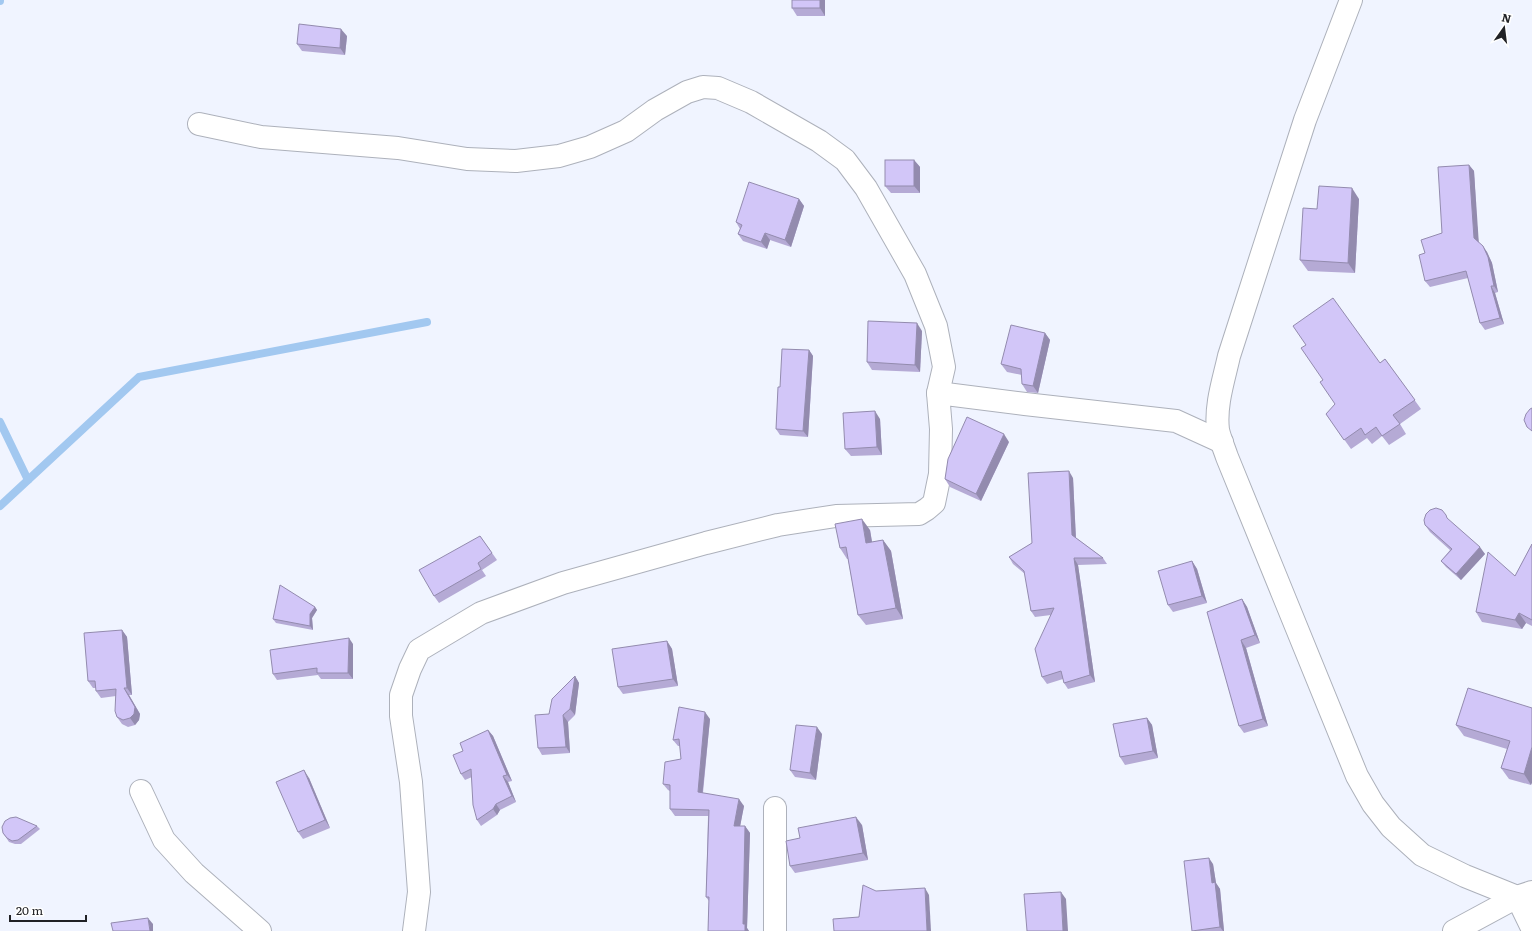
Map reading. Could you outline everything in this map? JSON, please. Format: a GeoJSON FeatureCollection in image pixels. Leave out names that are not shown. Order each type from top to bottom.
{"type":"FeatureCollection","features":[{"type":"Feature","properties":{"kind":"street"},"geometry":{"type":"LineString","coordinates":[[1351,0],[1305,120],[1229,356],[1221,391],[1217,418],[1218,431],[1358,776],[1373,804],[1391,827],[1422,855],[1465,876],[1524,894]]}},
{"type":"Feature","properties":{"kind":"street"},"geometry":{"type":"LineString","coordinates":[[199,124],[261,137],[398,148],[467,159],[516,161],[559,156],[590,147],[626,131],[655,110],[687,92],[702,87],[718,88],[751,102],[819,142],[845,160],[866,188],[915,274],[936,326],[944,367],[938,393],[941,430],[940,474],[934,503],[927,509],[919,514],[836,516],[778,525],[706,543],[563,583],[481,613],[420,650],[410,669],[401,695],[401,716],[411,782],[419,892],[414,931]]}},
{"type":"Feature","properties":{"kind":"street"},"geometry":{"type":"LineString","coordinates":[[938,393],[1176,421],[1222,442]]}},
{"type":"Feature","properties":{"kind":"street"},"geometry":{"type":"LineString","coordinates":[[140,791],[164,840],[194,872],[260,931]]}},
{"type":"Feature","properties":{"kind":"street"},"geometry":{"type":"LineString","coordinates":[[775,808],[775,931]]}},
{"type":"Feature","properties":{"kind":"street"},"geometry":{"type":"LineString","coordinates":[[1524,894],[1532,928]]}},
{"type":"Feature","properties":{"kind":"street"},"geometry":{"type":"LineString","coordinates":[[1454,931],[1524,894]]}},
{"type":"Feature","properties":{"kind":"building"},"geometry":{"type":"Polygon","coordinates":[[[792,0],[820,0],[820,8],[792,8],[792,0]]]}},
{"type":"Feature","properties":{"kind":"building"},"geometry":{"type":"Polygon","coordinates":[[[299,24],[341,29],[340,48],[297,44],[299,24]]]}},
{"type":"Feature","properties":{"kind":"building"},"geometry":{"type":"Polygon","coordinates":[[[885,160],[914,160],[914,186],[885,186],[885,160]]]}},
{"type":"Feature","properties":{"kind":"building"},"geometry":{"type":"Polygon","coordinates":[[[1469,165],[1474,238],[1483,246],[1488,257],[1494,286],[1491,286],[1500,318],[1480,323],[1466,271],[1425,281],[1419,255],[1425,253],[1421,240],[1442,233],[1438,167],[1469,165]]]}},
{"type":"Feature","properties":{"kind":"building"},"geometry":{"type":"Polygon","coordinates":[[[749,182],[799,199],[785,240],[765,233],[761,242],[738,234],[742,225],[736,222],[749,182]]]}},
{"type":"Feature","properties":{"kind":"building"},"geometry":{"type":"Polygon","coordinates":[[[1319,186],[1352,188],[1348,263],[1300,260],[1303,208],[1317,209],[1319,186]]]}},
{"type":"Feature","properties":{"kind":"building"},"geometry":{"type":"Polygon","coordinates":[[[1333,298],[1380,363],[1385,359],[1415,400],[1393,415],[1400,424],[1382,436],[1376,427],[1365,435],[1361,428],[1344,440],[1326,414],[1335,404],[1320,382],[1323,380],[1301,348],[1306,345],[1293,326],[1333,298]]]}},
{"type":"Feature","properties":{"kind":"building"},"geometry":{"type":"Polygon","coordinates":[[[868,321],[917,323],[915,365],[867,362],[868,321]]]}},
{"type":"Feature","properties":{"kind":"building"},"geometry":{"type":"Polygon","coordinates":[[[1011,325],[1045,333],[1033,386],[1022,384],[1021,369],[1001,364],[1011,325]]]}},
{"type":"Feature","properties":{"kind":"building"},"geometry":{"type":"Polygon","coordinates":[[[782,349],[809,350],[803,431],[776,429],[782,349]]]}},
{"type":"Feature","properties":{"kind":"building"},"geometry":{"type":"Polygon","coordinates":[[[1532,408],[1532,431],[1527,427],[1524,420],[1526,414],[1532,408]]]}},
{"type":"Feature","properties":{"kind":"building"},"geometry":{"type":"Polygon","coordinates":[[[875,411],[877,447],[845,449],[843,413],[875,411]]]}},
{"type":"Feature","properties":{"kind":"building"},"geometry":{"type":"Polygon","coordinates":[[[967,417],[1004,434],[976,494],[945,479],[948,459],[967,417]]]}},
{"type":"Feature","properties":{"kind":"building"},"geometry":{"type":"Polygon","coordinates":[[[1069,471],[1072,535],[1103,558],[1074,558],[1090,675],[1064,683],[1061,671],[1042,677],[1035,649],[1054,608],[1031,611],[1024,571],[1009,557],[1032,543],[1028,473],[1069,471]]]}},
{"type":"Feature","properties":{"kind":"building"},"geometry":{"type":"Polygon","coordinates":[[[1436,508],[1442,510],[1447,518],[1480,547],[1456,574],[1441,561],[1452,549],[1425,525],[1424,520],[1426,514],[1430,510],[1436,508]]]}},
{"type":"Feature","properties":{"kind":"building"},"geometry":{"type":"Polygon","coordinates":[[[862,519],[866,543],[883,540],[896,608],[858,615],[846,547],[840,548],[835,524],[862,519]]]}},
{"type":"Feature","properties":{"kind":"building"},"geometry":{"type":"Polygon","coordinates":[[[480,536],[492,553],[478,563],[481,569],[434,596],[419,570],[480,536]]]}},
{"type":"Feature","properties":{"kind":"building"},"geometry":{"type":"Polygon","coordinates":[[[1532,544],[1532,620],[1519,613],[1515,620],[1476,612],[1488,552],[1515,576],[1532,544]]]}},
{"type":"Feature","properties":{"kind":"building"},"geometry":{"type":"Polygon","coordinates":[[[1192,561],[1202,596],[1168,605],[1158,571],[1192,561]]]}},
{"type":"Feature","properties":{"kind":"building"},"geometry":{"type":"Polygon","coordinates":[[[280,585],[315,607],[310,614],[310,626],[273,619],[280,585]]]}},
{"type":"Feature","properties":{"kind":"building"},"geometry":{"type":"Polygon","coordinates":[[[1242,599],[1255,635],[1241,640],[1263,719],[1239,726],[1207,612],[1242,599]]]}},
{"type":"Feature","properties":{"kind":"building"},"geometry":{"type":"Polygon","coordinates":[[[122,630],[127,688],[124,688],[135,707],[134,714],[130,718],[123,720],[117,717],[115,711],[116,689],[96,691],[95,681],[88,681],[84,633],[122,630]]]}},
{"type":"Feature","properties":{"kind":"building"},"geometry":{"type":"Polygon","coordinates":[[[349,638],[348,673],[317,673],[317,668],[273,674],[270,650],[349,638]]]}},
{"type":"Feature","properties":{"kind":"building"},"geometry":{"type":"Polygon","coordinates":[[[667,641],[673,679],[618,687],[612,649],[667,641]]]}},
{"type":"Feature","properties":{"kind":"building"},"geometry":{"type":"Polygon","coordinates":[[[575,676],[570,709],[563,715],[566,747],[538,748],[535,715],[549,714],[552,699],[575,676]]]}},
{"type":"Feature","properties":{"kind":"building"},"geometry":{"type":"Polygon","coordinates":[[[1468,688],[1532,708],[1532,747],[1524,774],[1501,768],[1510,741],[1456,725],[1468,688]]]}},
{"type":"Feature","properties":{"kind":"building"},"geometry":{"type":"Polygon","coordinates":[[[679,707],[705,712],[698,792],[739,799],[734,826],[745,826],[743,924],[745,924],[745,931],[708,931],[709,897],[706,897],[709,810],[670,809],[670,785],[663,784],[665,762],[681,759],[679,739],[673,740],[679,707]]]}},
{"type":"Feature","properties":{"kind":"building"},"geometry":{"type":"Polygon","coordinates":[[[1147,718],[1153,751],[1120,757],[1113,724],[1147,718]]]}},
{"type":"Feature","properties":{"kind":"building"},"geometry":{"type":"Polygon","coordinates":[[[796,725],[817,727],[810,773],[790,770],[796,725]]]}},
{"type":"Feature","properties":{"kind":"building"},"geometry":{"type":"Polygon","coordinates":[[[488,730],[507,775],[503,776],[512,796],[496,804],[493,809],[477,820],[473,805],[471,769],[461,774],[453,755],[463,751],[460,743],[488,730]]]}},
{"type":"Feature","properties":{"kind":"building"},"geometry":{"type":"Polygon","coordinates":[[[304,770],[325,820],[298,832],[276,782],[304,770]]]}},
{"type":"Feature","properties":{"kind":"building"},"geometry":{"type":"Polygon","coordinates":[[[16,817],[37,826],[18,840],[12,841],[3,833],[2,827],[5,821],[16,817]]]}},
{"type":"Feature","properties":{"kind":"building"},"geometry":{"type":"Polygon","coordinates":[[[856,817],[863,853],[790,866],[786,841],[800,838],[798,828],[856,817]]]}},
{"type":"Feature","properties":{"kind":"building"},"geometry":{"type":"Polygon","coordinates":[[[1209,858],[1212,883],[1215,882],[1220,927],[1192,931],[1184,861],[1209,858]]]}},
{"type":"Feature","properties":{"kind":"building"},"geometry":{"type":"Polygon","coordinates":[[[863,885],[876,891],[925,888],[927,931],[834,931],[833,919],[859,917],[863,885]]]}},
{"type":"Feature","properties":{"kind":"building"},"geometry":{"type":"Polygon","coordinates":[[[1061,892],[1063,931],[1027,931],[1024,894],[1061,892]]]}},
{"type":"Feature","properties":{"kind":"building"},"geometry":{"type":"Polygon","coordinates":[[[148,918],[150,931],[113,931],[111,923],[148,918]]]}},
{"type":"Feature","properties":{"kind":"waterway"},"geometry":{"type":"LineString","coordinates":[[0,506],[139,377],[427,322]]}},
{"type":"Feature","properties":{"kind":"waterway"},"geometry":{"type":"LineString","coordinates":[[0,422],[28,480]]}}]}
